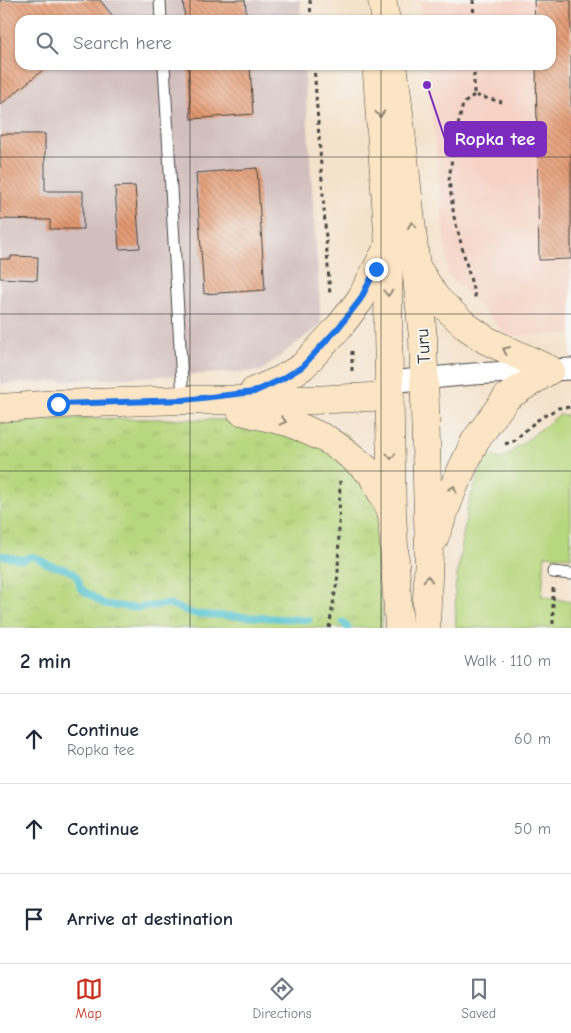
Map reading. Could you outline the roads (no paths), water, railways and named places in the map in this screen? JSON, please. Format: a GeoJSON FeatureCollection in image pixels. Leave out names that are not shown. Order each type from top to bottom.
{"type":"FeatureCollection","features":[{"type":"Feature","properties":{"kind":"main road"},"geometry":{"type":"LineString","coordinates":[[372,0],[374,15]]}},
{"type":"Feature","properties":{"kind":"main road"},"geometry":{"type":"LineString","coordinates":[[382,0],[385,15]]}},
{"type":"Feature","properties":{"kind":"main road","name":"Turu"},"geometry":{"type":"LineString","coordinates":[[377,70],[389,245],[389,389],[392,514],[399,628]]}},
{"type":"Feature","properties":{"kind":"main road","name":"Turu"},"geometry":{"type":"LineString","coordinates":[[394,70],[423,338],[430,550],[426,628]]}},
{"type":"Feature","properties":{"kind":"main road"},"geometry":{"type":"LineString","coordinates":[[254,392],[302,367],[339,327],[360,300],[389,245]]}},
{"type":"Feature","properties":{"kind":"main road"},"geometry":{"type":"LineString","coordinates":[[416,267],[436,298],[466,326],[486,340],[560,370]]}},
{"type":"Feature","properties":{"kind":"main road"},"geometry":{"type":"LineString","coordinates":[[430,550],[454,486],[475,441],[507,397],[560,370]]}},
{"type":"Feature","properties":{"kind":"main road"},"geometry":{"type":"LineString","coordinates":[[184,400],[254,392],[389,389]]}},
{"type":"Feature","properties":{"kind":"main road"},"geometry":{"type":"LineString","coordinates":[[0,408],[184,400],[313,400],[389,389]]}},
{"type":"Feature","properties":{"kind":"main road"},"geometry":{"type":"LineString","coordinates":[[184,400],[291,422],[328,440],[371,473],[392,514]]}},
{"type":"Feature","properties":{"kind":"street"},"geometry":{"type":"LineString","coordinates":[[389,389],[424,385],[463,387],[560,370]]}},
{"type":"Feature","properties":{"kind":"lane"},"geometry":{"type":"LineString","coordinates":[[160,0],[162,15]]}},
{"type":"Feature","properties":{"kind":"lane"},"geometry":{"type":"LineString","coordinates":[[164,70],[184,400]]}},
{"type":"Feature","properties":{"kind":"lane"},"geometry":{"type":"LineString","coordinates":[[553,572],[571,574]]}},
{"type":"Feature","properties":{"kind":"waterway"},"geometry":{"type":"LineString","coordinates":[[0,555],[23,560],[34,557],[69,571],[77,577],[80,588],[104,604],[135,608],[168,604],[195,614],[309,620]]}},
{"type":"Feature","properties":{"kind":"waterway"},"geometry":{"type":"LineString","coordinates":[[343,622],[348,628]]}},
{"type":"Feature","properties":{"kind":"place","name":"Ropka tee"},"geometry":{"type":"Point","coordinates":[427,85]}}]}
